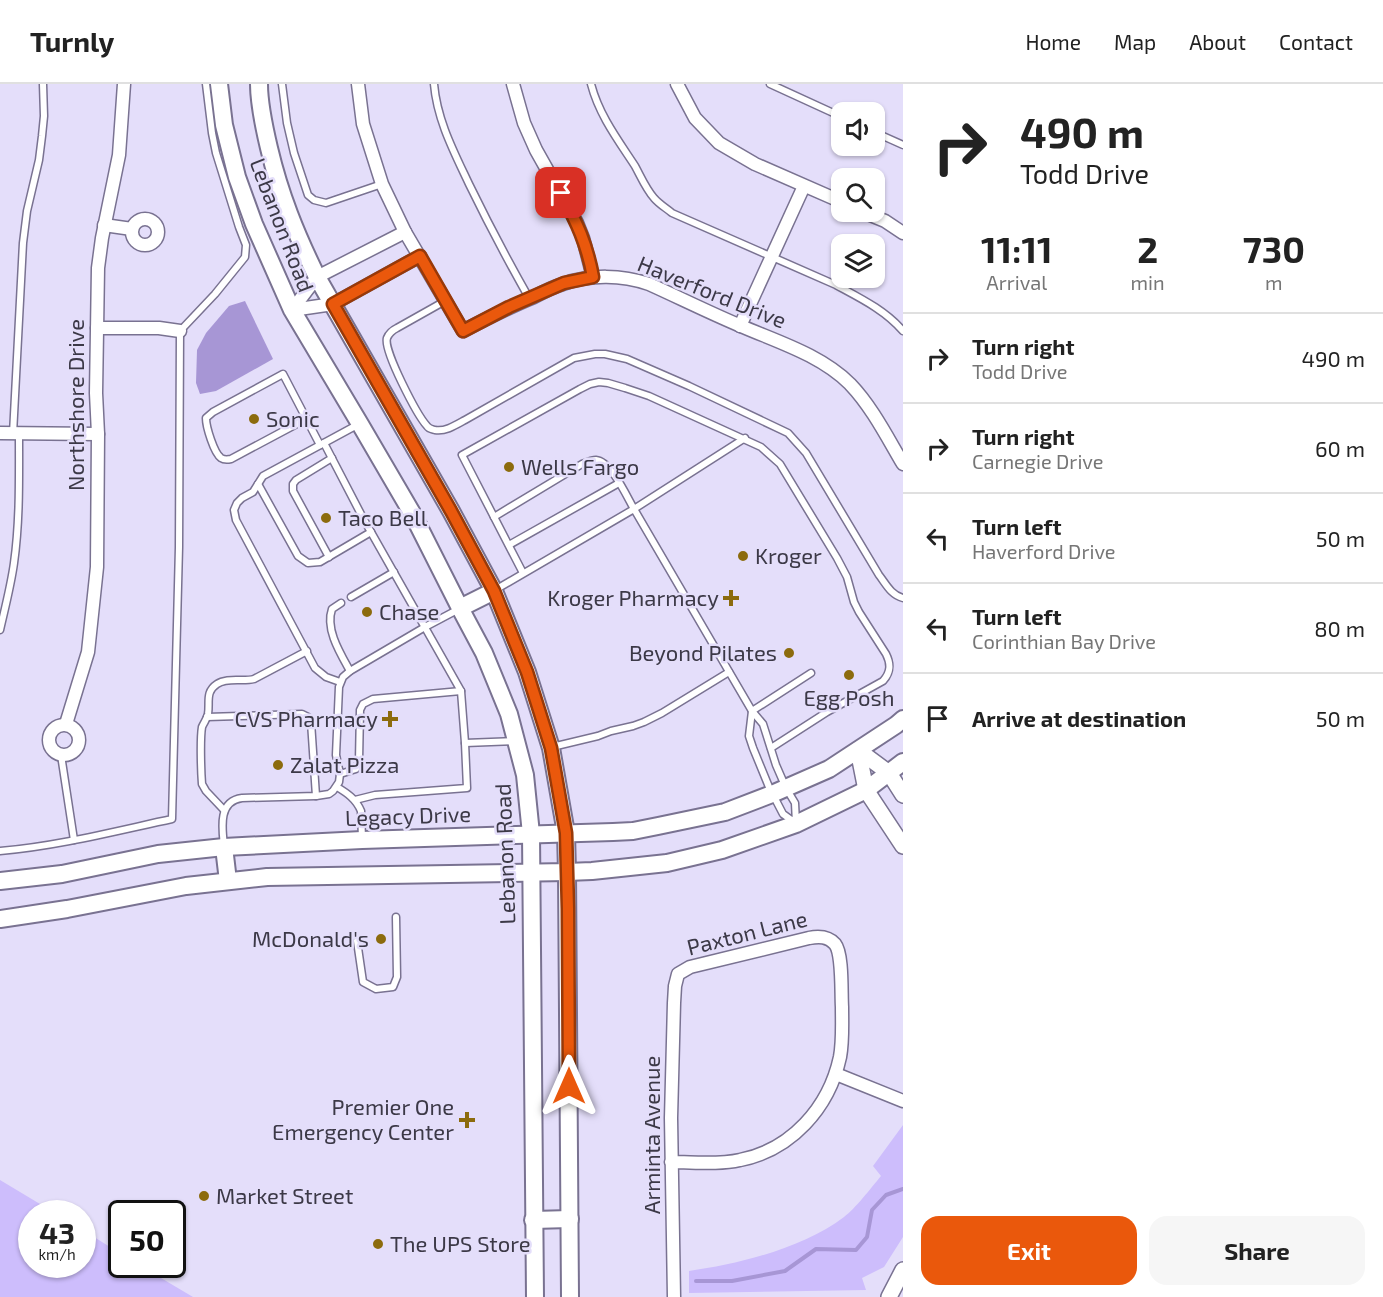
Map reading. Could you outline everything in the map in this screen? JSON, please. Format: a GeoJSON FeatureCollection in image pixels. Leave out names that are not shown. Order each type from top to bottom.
{"type":"FeatureCollection","features":[{"type":"Feature","properties":{"kind":"main road","name":"Lebanon Road"},"geometry":{"type":"LineString","coordinates":[[219,84],[224,125],[237,177],[254,224],[292,310],[412,513],[484,653],[508,714],[525,775],[531,834],[535,1297]]}},
{"type":"Feature","properties":{"kind":"main road","name":"Lebanon Road"},"geometry":{"type":"LineString","coordinates":[[259,84],[265,131],[275,175],[302,246],[317,277],[451,511],[494,591],[527,672],[551,748],[566,833],[570,1297]]}},
{"type":"Feature","properties":{"kind":"main road"},"geometry":{"type":"LineString","coordinates":[[460,608],[494,591]]}},
{"type":"Feature","properties":{"kind":"main road","name":"Legacy Drive"},"geometry":{"type":"LineString","coordinates":[[0,881],[62,874],[159,854],[224,847],[633,831],[725,812],[779,791],[829,769],[903,719]]}},
{"type":"Feature","properties":{"kind":"main road"},"geometry":{"type":"LineString","coordinates":[[0,919],[68,909],[186,886],[267,877],[567,872],[668,863],[722,850],[796,824],[866,790],[903,762]]}},
{"type":"Feature","properties":{"kind":"main road"},"geometry":{"type":"LineString","coordinates":[[224,847],[228,881]]}},
{"type":"Feature","properties":{"kind":"main road"},"geometry":{"type":"LineString","coordinates":[[533,1220],[570,1219]]}},
{"type":"Feature","properties":{"kind":"street","name":"Northshore Drive"},"geometry":{"type":"LineString","coordinates":[[66,724],[88,652],[97,567],[98,268],[104,225],[119,155],[124,84]]}},
{"type":"Feature","properties":{"kind":"street"},"geometry":{"type":"LineString","coordinates":[[358,84],[363,124],[382,184],[405,231],[445,301]]}},
{"type":"Feature","properties":{"kind":"street"},"geometry":{"type":"LineString","coordinates":[[513,84],[524,123],[536,150],[577,223],[593,277]]}},
{"type":"Feature","properties":{"kind":"street"},"geometry":{"type":"LineString","coordinates":[[677,84],[696,118],[719,143],[755,164],[831,197]]}},
{"type":"Feature","properties":{"kind":"street"},"geometry":{"type":"LineString","coordinates":[[740,326],[804,186]]}},
{"type":"Feature","properties":{"kind":"street"},"geometry":{"type":"LineString","coordinates":[[885,221],[903,233]]}},
{"type":"Feature","properties":{"kind":"street"},"geometry":{"type":"LineString","coordinates":[[104,225],[132,229]]}},
{"type":"Feature","properties":{"kind":"street"},"geometry":{"type":"LineString","coordinates":[[292,310],[317,277],[405,231]]}},
{"type":"Feature","properties":{"kind":"street"},"geometry":{"type":"LineString","coordinates":[[292,310],[333,304],[420,256]]}},
{"type":"Feature","properties":{"kind":"street","name":"Haverford Drive"},"geometry":{"type":"LineString","coordinates":[[445,301],[463,331],[509,307],[564,283],[593,277],[622,277],[642,282],[805,354],[838,374],[861,398],[903,464]]}},
{"type":"Feature","properties":{"kind":"street"},"geometry":{"type":"LineString","coordinates":[[97,328],[159,328],[180,331]]}},
{"type":"Feature","properties":{"kind":"street"},"geometry":{"type":"LineString","coordinates":[[0,433],[98,434]]}},
{"type":"Feature","properties":{"kind":"street"},"geometry":{"type":"LineString","coordinates":[[66,724],[76,731],[79,743],[72,753],[61,755],[55,753],[51,748],[48,737],[50,731],[55,727],[66,724]]}},
{"type":"Feature","properties":{"kind":"street"},"geometry":{"type":"LineString","coordinates":[[858,750],[889,773],[903,795]]}},
{"type":"Feature","properties":{"kind":"street"},"geometry":{"type":"LineString","coordinates":[[858,750],[866,790],[903,846]]}},
{"type":"Feature","properties":{"kind":"street","name":"Paxton Lane"},"geometry":{"type":"LineString","coordinates":[[678,974],[702,963],[815,937],[827,938],[836,946],[840,960],[842,1040],[836,1074]]}},
{"type":"Feature","properties":{"kind":"street","name":"Arminta Avenue"},"geometry":{"type":"LineString","coordinates":[[674,1297],[671,1118],[674,1003],[678,974]]}},
{"type":"Feature","properties":{"kind":"street"},"geometry":{"type":"LineString","coordinates":[[671,1162],[731,1161],[774,1148],[799,1131],[811,1118],[836,1074],[903,1101]]}},
{"type":"Feature","properties":{"kind":"street"},"geometry":{"type":"LineString","coordinates":[[889,1297],[903,1270]]}},
{"type":"Feature","properties":{"kind":"lane"},"geometry":{"type":"LineString","coordinates":[[0,630],[14,564],[18,529],[20,499],[16,434],[22,243],[42,136],[43,84]]}},
{"type":"Feature","properties":{"kind":"lane"},"geometry":{"type":"LineString","coordinates":[[0,850],[74,840],[172,819],[179,548],[180,331],[216,294],[245,257],[246,252],[246,245],[216,153],[206,84]]}},
{"type":"Feature","properties":{"kind":"lane"},"geometry":{"type":"LineString","coordinates":[[282,84],[294,153],[308,195],[314,200],[326,203],[382,184]]}},
{"type":"Feature","properties":{"kind":"lane"},"geometry":{"type":"LineString","coordinates":[[434,84],[439,112],[451,146],[495,237],[529,298]]}},
{"type":"Feature","properties":{"kind":"lane"},"geometry":{"type":"LineString","coordinates":[[591,84],[600,109],[654,198],[672,213],[836,285],[892,319],[903,331]]}},
{"type":"Feature","properties":{"kind":"lane"},"geometry":{"type":"LineString","coordinates":[[770,84],[831,112]]}},
{"type":"Feature","properties":{"kind":"lane"},"geometry":{"type":"LineString","coordinates":[[885,137],[903,145]]}},
{"type":"Feature","properties":{"kind":"lane"},"geometry":{"type":"LineString","coordinates":[[445,301],[397,328],[387,338],[391,360],[419,415],[432,430],[447,429],[465,420],[574,358],[605,354],[627,359],[788,432],[806,453],[891,592],[903,598]]}},
{"type":"Feature","properties":{"kind":"lane"},"geometry":{"type":"LineString","coordinates":[[306,419],[231,459],[224,460],[219,456],[206,425],[206,418],[213,412],[283,374],[306,419],[332,458],[460,691],[467,788],[375,795],[356,801]]}},
{"type":"Feature","properties":{"kind":"lane"},"geometry":{"type":"LineString","coordinates":[[523,573],[462,455],[590,384],[609,383],[649,396],[761,447],[780,464],[837,558],[847,577],[859,612],[890,661],[888,675],[883,681],[827,712],[771,748]]}},
{"type":"Feature","properties":{"kind":"lane"},"geometry":{"type":"LineString","coordinates":[[340,682],[318,671],[235,518],[234,510],[242,498],[253,492],[263,477],[360,423]]}},
{"type":"Feature","properties":{"kind":"lane"},"geometry":{"type":"LineString","coordinates":[[494,591],[634,509],[745,438]]}},
{"type":"Feature","properties":{"kind":"lane"},"geometry":{"type":"LineString","coordinates":[[329,557],[293,491],[293,484],[332,458]]}},
{"type":"Feature","properties":{"kind":"lane"},"geometry":{"type":"LineString","coordinates":[[494,517],[582,464],[597,460],[604,462],[752,711],[763,724],[771,748],[783,814],[796,824]]}},
{"type":"Feature","properties":{"kind":"lane"},"geometry":{"type":"LineString","coordinates":[[509,545],[618,483]]}},
{"type":"Feature","properties":{"kind":"lane"},"geometry":{"type":"LineString","coordinates":[[258,484],[298,556],[308,563],[320,562],[371,532]]}},
{"type":"Feature","properties":{"kind":"lane"},"geometry":{"type":"LineString","coordinates":[[351,597],[394,572]]}},
{"type":"Feature","properties":{"kind":"lane"},"geometry":{"type":"LineString","coordinates":[[341,603],[332,609],[330,618],[336,644],[350,671]]}},
{"type":"Feature","properties":{"kind":"lane"},"geometry":{"type":"LineString","coordinates":[[224,847],[221,824],[227,805],[237,798],[316,796],[329,794],[337,787],[340,774],[336,755],[340,682],[343,677],[460,608]]}},
{"type":"Feature","properties":{"kind":"lane"},"geometry":{"type":"LineString","coordinates":[[225,810],[202,784],[202,734],[203,724],[207,717],[208,695],[212,688],[224,680],[254,679],[307,651]]}},
{"type":"Feature","properties":{"kind":"lane"},"geometry":{"type":"LineString","coordinates":[[551,748],[644,722],[729,672]]}},
{"type":"Feature","properties":{"kind":"lane"},"geometry":{"type":"LineString","coordinates":[[752,711],[811,673]]}},
{"type":"Feature","properties":{"kind":"lane"},"geometry":{"type":"LineString","coordinates":[[340,774],[356,769],[359,761],[360,710],[363,704],[373,699],[460,691]]}},
{"type":"Feature","properties":{"kind":"lane"},"geometry":{"type":"LineString","coordinates":[[752,711],[749,736],[758,762],[779,791],[795,803],[796,824]]}},
{"type":"Feature","properties":{"kind":"lane"},"geometry":{"type":"LineString","coordinates":[[207,717],[302,714],[308,717],[311,722],[316,796]]}},
{"type":"Feature","properties":{"kind":"lane"},"geometry":{"type":"LineString","coordinates":[[465,743],[516,741]]}},
{"type":"Feature","properties":{"kind":"lane"},"geometry":{"type":"LineString","coordinates":[[61,755],[74,840]]}},
{"type":"Feature","properties":{"kind":"lane"},"geometry":{"type":"LineString","coordinates":[[337,787],[349,794],[361,811],[362,840]]}},
{"type":"Feature","properties":{"kind":"lane"},"geometry":{"type":"LineString","coordinates":[[357,941],[363,982],[376,989],[393,987],[398,977],[396,917]]}},
{"type":"Feature","properties":{"kind":"shaded area"},"geometry":{"type":"Polygon","coordinates":[[[245,301],[273,359],[216,391],[200,394],[196,383],[197,350],[206,333],[229,306],[245,301]]]}},
{"type":"Feature","properties":{"kind":"shaded area"},"geometry":{"type":"Polygon","coordinates":[[[903,1125],[903,1237],[884,1267],[862,1278],[866,1290],[689,1293],[689,1271],[729,1264],[770,1253],[810,1238],[844,1217],[881,1176],[873,1166],[903,1125]]]}},
{"type":"Feature","properties":{"kind":"shaded area"},"geometry":{"type":"Polygon","coordinates":[[[0,1180],[33,1200],[18,1200],[18,1278],[96,1278],[96,1238],[108,1246],[108,1278],[161,1278],[193,1297],[0,1297],[0,1180]]]}},
{"type":"Feature","properties":{"kind":"waterway"},"geometry":{"type":"LineString","coordinates":[[696,1281],[732,1281],[785,1271],[816,1249],[856,1250],[867,1237],[872,1210],[886,1195],[903,1189]]}},
{"type":"Feature","properties":{"kind":"place","name":"Sonic"},"geometry":{"type":"Point","coordinates":[254,419]}},
{"type":"Feature","properties":{"kind":"place","name":"Wells Fargo"},"geometry":{"type":"Point","coordinates":[509,467]}},
{"type":"Feature","properties":{"kind":"place","name":"Taco Bell"},"geometry":{"type":"Point","coordinates":[326,518]}},
{"type":"Feature","properties":{"kind":"place","name":"Kroger"},"geometry":{"type":"Point","coordinates":[743,556]}},
{"type":"Feature","properties":{"kind":"place","name":"Kroger Pharmacy"},"geometry":{"type":"Point","coordinates":[731,598]}},
{"type":"Feature","properties":{"kind":"place","name":"Chase"},"geometry":{"type":"Point","coordinates":[367,612]}},
{"type":"Feature","properties":{"kind":"place","name":"Beyond Pilates"},"geometry":{"type":"Point","coordinates":[789,653]}},
{"type":"Feature","properties":{"kind":"place","name":"Egg Posh"},"geometry":{"type":"Point","coordinates":[849,675]}},
{"type":"Feature","properties":{"kind":"place","name":"CVS Pharmacy"},"geometry":{"type":"Point","coordinates":[390,719]}},
{"type":"Feature","properties":{"kind":"place","name":"Zalat Pizza"},"geometry":{"type":"Point","coordinates":[278,765]}},
{"type":"Feature","properties":{"kind":"place","name":"McDonald's"},"geometry":{"type":"Point","coordinates":[381,939]}},
{"type":"Feature","properties":{"kind":"place","name":"Premier One Emergency Center"},"geometry":{"type":"Point","coordinates":[467,1120]}},
{"type":"Feature","properties":{"kind":"place","name":"Market Street"},"geometry":{"type":"Point","coordinates":[204,1196]}},
{"type":"Feature","properties":{"kind":"place","name":"The UPS Store"},"geometry":{"type":"Point","coordinates":[378,1244]}},
{"type":"Feature","properties":{"kind":"route"},"geometry":{"type":"LineString","coordinates":[[561,193],[583,238],[593,277],[564,283],[509,307],[463,331],[420,256],[333,304],[494,591],[527,672],[551,748],[566,833],[569,1086]]}}]}
